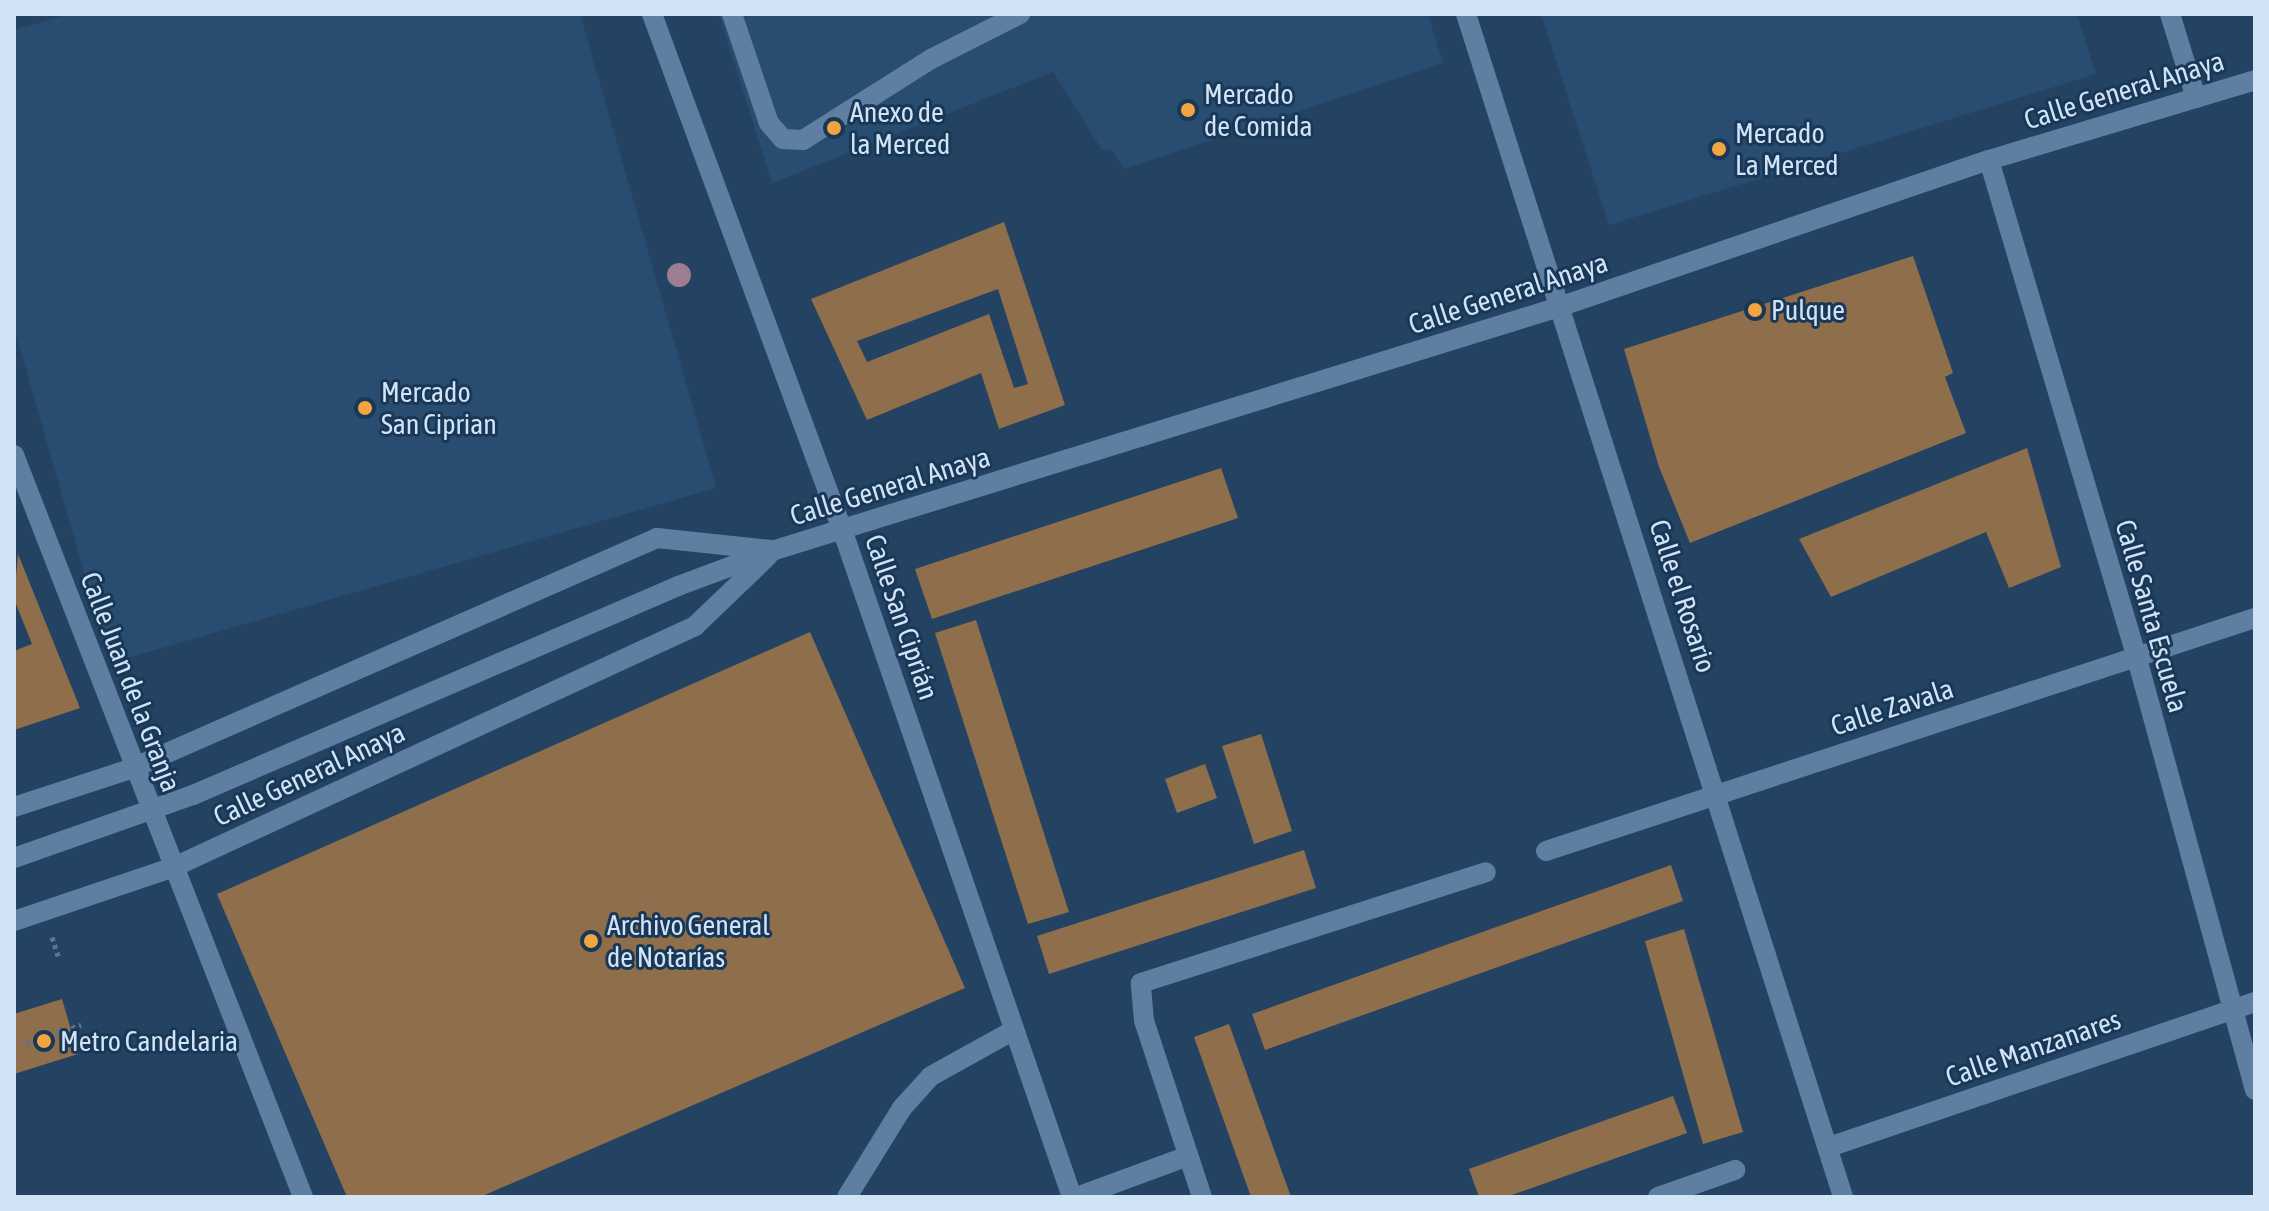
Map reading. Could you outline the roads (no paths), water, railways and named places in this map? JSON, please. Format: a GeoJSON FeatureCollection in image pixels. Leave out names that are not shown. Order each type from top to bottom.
{"type":"FeatureCollection","features":[{"type":"Feature","properties":{"kind":"street","name":"Calle San Ciprián"},"geometry":{"type":"LineString","coordinates":[[652,14],[843,532],[1074,1197]]}},
{"type":"Feature","properties":{"kind":"street"},"geometry":{"type":"LineString","coordinates":[[732,14],[769,123],[783,139],[803,140],[931,59],[1020,14]]}},
{"type":"Feature","properties":{"kind":"street","name":"Calle el Rosario"},"geometry":{"type":"LineString","coordinates":[[1466,14],[1718,795],[1843,1197]]}},
{"type":"Feature","properties":{"kind":"street"},"geometry":{"type":"LineString","coordinates":[[2170,14],[2196,98]]}},
{"type":"Feature","properties":{"kind":"street","name":"Calle General Anaya"},"geometry":{"type":"LineString","coordinates":[[14,858],[193,795],[678,586],[775,550],[843,532],[1559,307],[1989,160],[2255,80]]}},
{"type":"Feature","properties":{"kind":"street","name":"Calle Santa Escuela"},"geometry":{"type":"LineString","coordinates":[[1989,160],[2136,655],[2255,1090]]}},
{"type":"Feature","properties":{"kind":"street","name":"Calle Juan de la Granja"},"geometry":{"type":"LineString","coordinates":[[14,455],[133,768],[303,1197]]}},
{"type":"Feature","properties":{"kind":"street","name":"Calle General Anaya"},"geometry":{"type":"LineString","coordinates":[[14,807],[133,768],[657,538],[775,550]]}},
{"type":"Feature","properties":{"kind":"street","name":"Calle General Anaya"},"geometry":{"type":"LineString","coordinates":[[14,921],[174,867],[695,626],[775,550]]}},
{"type":"Feature","properties":{"kind":"street","name":"Calle Zavala"},"geometry":{"type":"LineString","coordinates":[[1546,851],[2255,618]]}},
{"type":"Feature","properties":{"kind":"street"},"geometry":{"type":"LineString","coordinates":[[1202,1197],[1144,1021],[1141,983],[1486,872]]}},
{"type":"Feature","properties":{"kind":"street","name":"Calle Manzanares"},"geometry":{"type":"LineString","coordinates":[[1829,1147],[2255,1002]]}},
{"type":"Feature","properties":{"kind":"street"},"geometry":{"type":"LineString","coordinates":[[847,1197],[902,1108],[931,1076],[1014,1030]]}},
{"type":"Feature","properties":{"kind":"street"},"geometry":{"type":"LineString","coordinates":[[1074,1197],[1188,1156]]}},
{"type":"Feature","properties":{"kind":"street"},"geometry":{"type":"LineString","coordinates":[[1658,1197],[1735,1170]]}},
{"type":"Feature","properties":{"kind":"place","name":"Mercado de Comida"},"geometry":{"type":"Point","coordinates":[1188,110]}},
{"type":"Feature","properties":{"kind":"place","name":"Anexo de la Merced"},"geometry":{"type":"Point","coordinates":[834,128]}},
{"type":"Feature","properties":{"kind":"place","name":"Mercado La Merced"},"geometry":{"type":"Point","coordinates":[1719,149]}},
{"type":"Feature","properties":{"kind":"place","name":"Pulque"},"geometry":{"type":"Point","coordinates":[1755,310]}},
{"type":"Feature","properties":{"kind":"place","name":"Mercado San Ciprian"},"geometry":{"type":"Point","coordinates":[365,408]}},
{"type":"Feature","properties":{"kind":"place","name":"Archivo General de Notarías"},"geometry":{"type":"Point","coordinates":[591,941]}},
{"type":"Feature","properties":{"kind":"place","name":"Metro Candelaria"},"geometry":{"type":"Point","coordinates":[44,1041]}}]}
